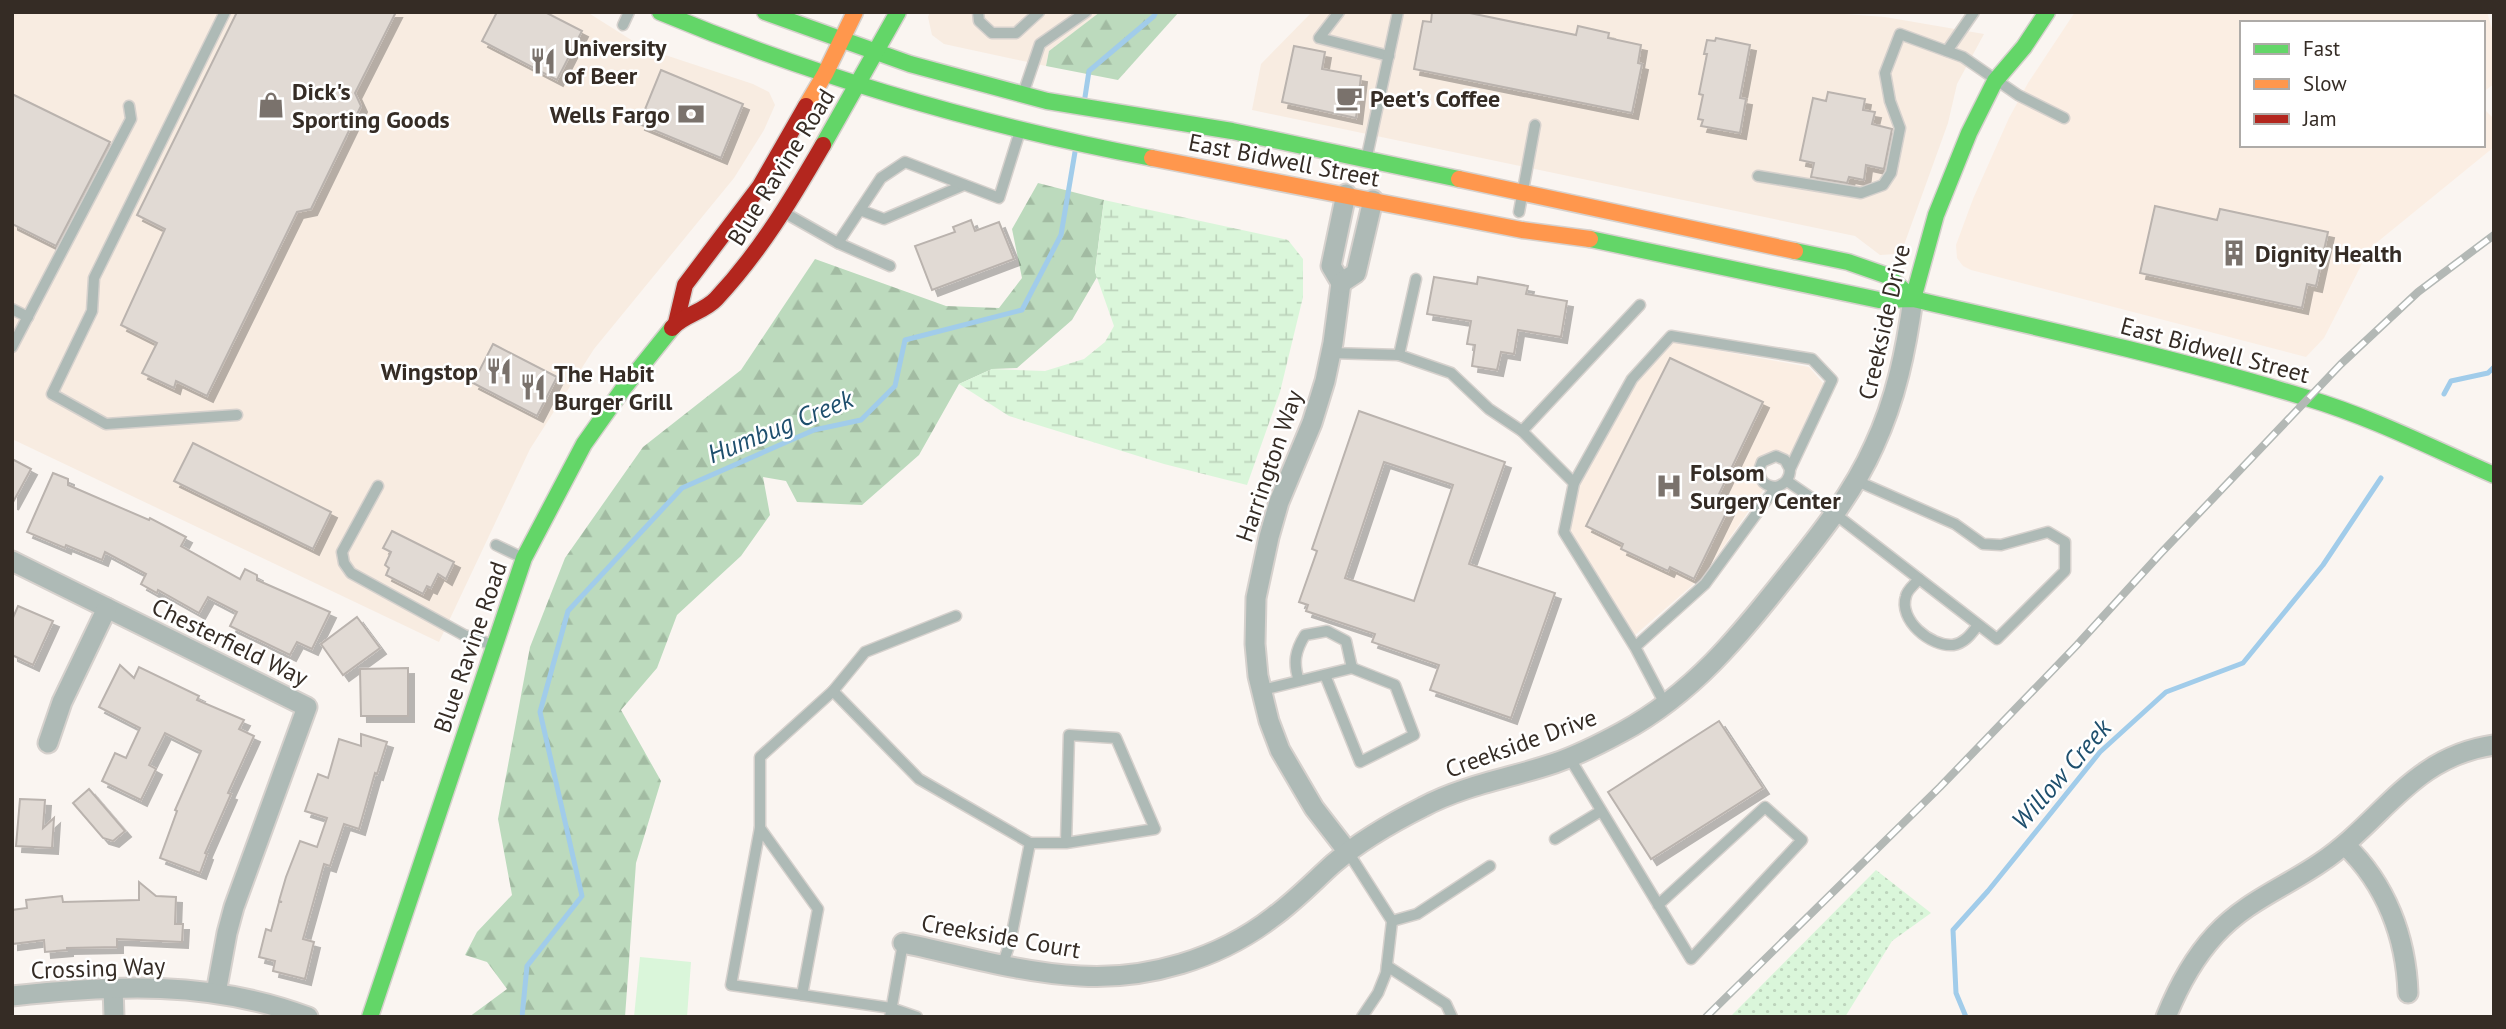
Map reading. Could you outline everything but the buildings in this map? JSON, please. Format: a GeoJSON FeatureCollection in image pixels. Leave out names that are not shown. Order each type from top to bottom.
{"type":"FeatureCollection","features":[{"type":"Feature","properties":{"kind":"main road","name":"East Bidwell Street"},"geometry":{"type":"LineString","coordinates":[[660,12],[825,74],[935,108],[1111,150],[1346,194]]}},
{"type":"Feature","properties":{"kind":"main road","name":"East Bidwell Street"},"geometry":{"type":"LineString","coordinates":[[765,12],[910,64],[1047,101],[1232,131],[1849,262],[1888,276],[1913,299]]}},
{"type":"Feature","properties":{"kind":"main road","name":"Blue Ravine Road"},"geometry":{"type":"LineString","coordinates":[[676,323],[685,285],[760,186],[825,74],[855,12]]}},
{"type":"Feature","properties":{"kind":"main road","name":"Blue Ravine Road"},"geometry":{"type":"LineString","coordinates":[[370,1017],[524,558],[584,444],[623,389],[676,323],[711,304],[743,270],[784,213],[898,12]]}},
{"type":"Feature","properties":{"kind":"main road","name":"Creekside Drive"},"geometry":{"type":"LineString","coordinates":[[1913,299],[1929,236],[1954,166],[1997,79],[2022,50],[2047,12]]}},
{"type":"Feature","properties":{"kind":"main road"},"geometry":{"type":"LineString","coordinates":[[1111,150],[1172,146]]}},
{"type":"Feature","properties":{"kind":"main road"},"geometry":{"type":"LineString","coordinates":[[1351,173],[1360,169],[1366,160]]}},
{"type":"Feature","properties":{"kind":"main road","name":"East Bidwell Street"},"geometry":{"type":"LineString","coordinates":[[1378,193],[1522,230],[1595,240],[1879,300],[1913,299],[2126,348],[2308,398],[2365,419],[2494,475]]}},
{"type":"Feature","properties":{"kind":"main road"},"geometry":{"type":"LineString","coordinates":[[1346,194],[1378,193]]}},
{"type":"Feature","properties":{"kind":"main road"},"geometry":{"type":"LineString","coordinates":[[1524,212],[1579,204]]}},
{"type":"Feature","properties":{"kind":"street","name":"Harrington Way"},"geometry":{"type":"LineString","coordinates":[[1340,283],[1356,273],[1378,193]]}},
{"type":"Feature","properties":{"kind":"street","name":"Harrington Way"},"geometry":{"type":"LineString","coordinates":[[1346,194],[1331,266],[1340,283],[1331,352],[1312,423],[1279,502],[1261,567],[1254,613],[1255,645],[1269,721],[1294,778],[1348,852]]}},
{"type":"Feature","properties":{"kind":"street","name":"Creekside Drive"},"geometry":{"type":"LineString","coordinates":[[1348,852],[1387,825],[1454,793],[1569,757],[1622,733],[1665,704],[1716,661],[1737,639],[1835,514],[1857,481],[1891,404],[1906,351],[1913,299]]}},
{"type":"Feature","properties":{"kind":"street","name":"Chesterfield Way"},"geometry":{"type":"LineString","coordinates":[[12,561],[307,707],[234,907],[216,993]]}},
{"type":"Feature","properties":{"kind":"street"},"geometry":{"type":"LineString","coordinates":[[48,743],[62,702],[107,608]]}},
{"type":"Feature","properties":{"kind":"street"},"geometry":{"type":"LineString","coordinates":[[2166,1017],[2179,986],[2196,958],[2216,934],[2240,912],[2345,845],[2414,778],[2462,753],[2494,745]]}},
{"type":"Feature","properties":{"kind":"street"},"geometry":{"type":"LineString","coordinates":[[2345,845],[2364,865],[2381,890],[2393,917],[2405,960],[2408,993]]}},
{"type":"Feature","properties":{"kind":"street","name":"Creekside Court"},"geometry":{"type":"LineString","coordinates":[[903,943],[1050,973],[1112,976],[1143,973],[1189,962],[1245,936],[1272,919],[1348,852]]}},
{"type":"Feature","properties":{"kind":"street"},"geometry":{"type":"LineString","coordinates":[[113,987],[114,1017]]}},
{"type":"Feature","properties":{"kind":"street","name":"Crossing Way"},"geometry":{"type":"LineString","coordinates":[[12,996],[113,987],[155,987],[216,993],[263,1003],[307,1017]]}},
{"type":"Feature","properties":{"kind":"lane"},"geometry":{"type":"LineString","coordinates":[[225,12],[94,278],[92,311],[52,394],[106,424],[237,415]]}},
{"type":"Feature","properties":{"kind":"lane"},"geometry":{"type":"LineString","coordinates":[[623,25],[629,12]]}},
{"type":"Feature","properties":{"kind":"lane"},"geometry":{"type":"LineString","coordinates":[[978,12],[979,21],[992,33],[1016,33],[1039,12]]}},
{"type":"Feature","properties":{"kind":"lane"},"geometry":{"type":"LineString","coordinates":[[1022,94],[1040,44],[1086,12]]}},
{"type":"Feature","properties":{"kind":"lane"},"geometry":{"type":"LineString","coordinates":[[1339,12],[1319,38],[1389,56]]}},
{"type":"Feature","properties":{"kind":"lane"},"geometry":{"type":"LineString","coordinates":[[1366,160],[1398,12]]}},
{"type":"Feature","properties":{"kind":"lane"},"geometry":{"type":"LineString","coordinates":[[1947,51],[1974,12]]}},
{"type":"Feature","properties":{"kind":"lane"},"geometry":{"type":"LineString","coordinates":[[1758,176],[1861,193],[1883,185],[1891,173],[1900,128],[1890,102],[1885,73],[1900,34],[1963,57],[2018,95],[2064,118]]}},
{"type":"Feature","properties":{"kind":"lane"},"geometry":{"type":"LineString","coordinates":[[12,346],[131,119],[129,106]]}},
{"type":"Feature","properties":{"kind":"lane"},"geometry":{"type":"LineString","coordinates":[[1524,212],[1523,193],[1535,125]]}},
{"type":"Feature","properties":{"kind":"lane"},"geometry":{"type":"LineString","coordinates":[[838,243],[881,178],[905,162],[999,198],[1026,131]]}},
{"type":"Feature","properties":{"kind":"lane"},"geometry":{"type":"LineString","coordinates":[[860,210],[884,219],[964,185]]}},
{"type":"Feature","properties":{"kind":"lane"},"geometry":{"type":"LineString","coordinates":[[784,213],[838,243],[890,266]]}},
{"type":"Feature","properties":{"kind":"lane"},"geometry":{"type":"LineString","coordinates":[[1399,355],[1416,279]]}},
{"type":"Feature","properties":{"kind":"lane"},"geometry":{"type":"LineString","coordinates":[[1522,431],[1640,305]]}},
{"type":"Feature","properties":{"kind":"lane"},"geometry":{"type":"LineString","coordinates":[[12,309],[28,317]]}},
{"type":"Feature","properties":{"kind":"lane"},"geometry":{"type":"LineString","coordinates":[[1635,647],[1705,584],[1776,487],[1787,481],[1790,469],[1832,380],[1811,359],[1671,336],[1632,379],[1574,482],[1564,531],[1635,647],[1665,704]]}},
{"type":"Feature","properties":{"kind":"lane"},"geometry":{"type":"LineString","coordinates":[[1331,352],[1399,355],[1451,373],[1489,409],[1522,431],[1574,482]]}},
{"type":"Feature","properties":{"kind":"lane"},"geometry":{"type":"LineString","coordinates":[[1776,487],[1766,485],[1762,481],[1759,472],[1762,462],[1771,457],[1781,458],[1790,469]]}},
{"type":"Feature","properties":{"kind":"lane"},"geometry":{"type":"LineString","coordinates":[[1787,481],[1835,514],[1997,639],[2064,571],[2065,542],[2048,532],[2001,545],[1983,544],[1955,524],[1857,481]]}},
{"type":"Feature","properties":{"kind":"lane"},"geometry":{"type":"LineString","coordinates":[[378,486],[342,552],[344,563],[351,573],[464,635],[495,646]]}},
{"type":"Feature","properties":{"kind":"lane"},"geometry":{"type":"LineString","coordinates":[[496,545],[524,558]]}},
{"type":"Feature","properties":{"kind":"lane"},"geometry":{"type":"LineString","coordinates":[[1919,579],[1906,596],[1905,612],[1914,627],[1942,644],[1955,645],[1967,639],[1978,625]]}},
{"type":"Feature","properties":{"kind":"lane"},"geometry":{"type":"LineString","coordinates":[[917,1017],[802,995],[731,985],[760,828],[760,757],[833,691],[865,652],[956,616]]}},
{"type":"Feature","properties":{"kind":"lane"},"geometry":{"type":"LineString","coordinates":[[1299,681],[1294,666],[1298,647],[1305,635],[1327,631],[1346,641],[1352,668]]}},
{"type":"Feature","properties":{"kind":"lane"},"geometry":{"type":"LineString","coordinates":[[1262,690],[1352,668],[1395,685],[1414,735],[1360,762],[1325,675]]}},
{"type":"Feature","properties":{"kind":"lane"},"geometry":{"type":"LineString","coordinates":[[833,691],[919,779],[1030,843],[1066,843],[1155,829],[1116,738],[1069,735],[1066,843]]}},
{"type":"Feature","properties":{"kind":"lane"},"geometry":{"type":"LineString","coordinates":[[1569,757],[1691,960],[1801,840],[1765,807],[1658,905]]}},
{"type":"Feature","properties":{"kind":"lane"},"geometry":{"type":"LineString","coordinates":[[1555,839],[1601,810]]}},
{"type":"Feature","properties":{"kind":"lane"},"geometry":{"type":"LineString","coordinates":[[760,828],[818,909],[802,995]]}},
{"type":"Feature","properties":{"kind":"lane"},"geometry":{"type":"LineString","coordinates":[[1003,964],[1010,943],[1030,843]]}},
{"type":"Feature","properties":{"kind":"lane"},"geometry":{"type":"LineString","coordinates":[[1348,852],[1392,921],[1387,966],[1378,993],[1362,1017]]}},
{"type":"Feature","properties":{"kind":"lane"},"geometry":{"type":"LineString","coordinates":[[1392,921],[1417,914],[1490,866]]}},
{"type":"Feature","properties":{"kind":"lane"},"geometry":{"type":"LineString","coordinates":[[890,1013],[903,943]]}},
{"type":"Feature","properties":{"kind":"lane"},"geometry":{"type":"LineString","coordinates":[[1387,966],[1446,1003],[1452,1017]]}},
{"type":"Feature","properties":{"kind":"shaded area"},"geometry":{"type":"Polygon","coordinates":[[[12,12],[587,12],[644,48],[753,84],[769,92],[775,105],[764,130],[734,178],[594,349],[530,449],[439,642],[12,439],[12,12]]]}},
{"type":"Feature","properties":{"kind":"shaded area"},"geometry":{"type":"Polygon","coordinates":[[[930,12],[1100,12],[1049,51],[1046,66],[944,44],[932,35],[928,17],[930,12]]]}},
{"type":"Feature","properties":{"kind":"shaded area"},"geometry":{"type":"Polygon","coordinates":[[[1312,12],[1818,12],[1885,17],[1984,34],[1957,84],[1948,123],[1904,245],[1896,254],[1880,255],[1855,236],[1252,110],[1261,64],[1312,12]]]}},
{"type":"Feature","properties":{"kind":"shaded area"},"geometry":{"type":"Polygon","coordinates":[[[2075,12],[2487,12],[2494,36],[2494,84],[2485,91],[2485,21],[2240,21],[2240,147],[2485,147],[2485,110],[2494,119],[2494,147],[2370,248],[2324,338],[2306,357],[1963,266],[1957,258],[1956,245],[2009,118],[2028,83],[2075,12]]]}},
{"type":"Feature","properties":{"kind":"shaded area","name":"Folsom Surgery Center"},"geometry":{"type":"Polygon","coordinates":[[[1672,342],[1809,367],[1823,383],[1790,455],[1766,453],[1758,458],[1753,473],[1754,482],[1764,489],[1703,576],[1635,635],[1569,530],[1577,489],[1588,468],[1635,384],[1672,342]]]}},
{"type":"Feature","properties":{"kind":"green space"},"geometry":{"type":"Polygon","coordinates":[[[1100,12],[1179,12],[1118,80],[1046,66],[1049,51],[1100,12]]]}},
{"type":"Feature","properties":{"kind":"green space"},"geometry":{"type":"Polygon","coordinates":[[[1038,183],[1104,200],[1095,271],[1097,277],[1072,320],[1017,368],[992,369],[959,384],[919,455],[862,505],[797,502],[786,481],[763,477],[770,515],[741,556],[677,615],[657,668],[621,710],[661,781],[636,863],[625,1017],[469,1017],[507,989],[487,962],[465,955],[477,932],[512,895],[498,819],[530,647],[565,558],[643,447],[741,370],[815,259],[946,306],[999,308],[1022,278],[1012,229],[1038,183]]]}},
{"type":"Feature","properties":{"kind":"green space"},"geometry":{"type":"Polygon","coordinates":[[[1104,200],[1288,240],[1303,259],[1303,297],[1280,392],[1247,485],[1164,464],[1009,416],[959,384],[992,369],[1045,371],[1084,359],[1105,342],[1114,326],[1095,272],[1104,200]]]}},
{"type":"Feature","properties":{"kind":"green space"},"geometry":{"type":"Polygon","coordinates":[[[1876,870],[1931,913],[1892,941],[1845,1017],[1730,1017],[1876,870]]]}},
{"type":"Feature","properties":{"kind":"green space"},"geometry":{"type":"Polygon","coordinates":[[[640,957],[691,962],[687,1017],[634,1017],[640,957]]]}},
{"type":"Feature","properties":{"kind":"waterway","name":"Humbug Creek"},"geometry":{"type":"LineString","coordinates":[[1085,97],[1089,71],[1156,12]]}},
{"type":"Feature","properties":{"kind":"waterway","name":"Humbug Creek"},"geometry":{"type":"LineString","coordinates":[[522,1017],[527,966],[582,896],[540,712],[568,611],[682,488],[814,430],[861,420],[895,386],[905,340],[1022,310],[1061,235],[1075,152]]}},
{"type":"Feature","properties":{"kind":"waterway","name":"Willow Creek"},"geometry":{"type":"LineString","coordinates":[[2444,394],[2451,381],[2488,373],[2494,367]]}},
{"type":"Feature","properties":{"kind":"waterway","name":"Willow Creek"},"geometry":{"type":"LineString","coordinates":[[1966,1017],[1956,993],[1953,930],[1988,891],[2100,752],[2166,692],[2243,663],[2323,565],[2381,478]]}},
{"type":"Feature","properties":{"kind":"railway"},"geometry":{"type":"LineString","coordinates":[[1706,1017],[1940,787],[2341,364],[2418,292],[2494,235]]}},
{"type":"Feature","properties":{"kind":"traffic: fast"},"geometry":{"type":"LineString","coordinates":[[660,12],[780,58],[902,98],[1026,131],[1152,158]]}},
{"type":"Feature","properties":{"kind":"traffic: fast"},"geometry":{"type":"LineString","coordinates":[[765,12],[910,64],[1047,101],[1232,131],[1459,179]]}},
{"type":"Feature","properties":{"kind":"traffic: fast"},"geometry":{"type":"LineString","coordinates":[[823,145],[898,12]]}},
{"type":"Feature","properties":{"kind":"traffic: fast"},"geometry":{"type":"LineString","coordinates":[[1913,299],[1936,215],[1969,133],[1995,81],[2024,47],[2047,12]]}},
{"type":"Feature","properties":{"kind":"traffic: fast"},"geometry":{"type":"LineString","coordinates":[[1590,239],[1879,300],[1913,299],[2160,357],[2331,406],[2494,475]]}},
{"type":"Feature","properties":{"kind":"traffic: fast"},"geometry":{"type":"LineString","coordinates":[[1795,251],[1848,262],[1888,276],[1913,299]]}},
{"type":"Feature","properties":{"kind":"traffic: fast"},"geometry":{"type":"LineString","coordinates":[[370,1017],[524,558],[584,444],[623,389],[672,328]]}},
{"type":"Feature","properties":{"kind":"traffic: slow"},"geometry":{"type":"LineString","coordinates":[[806,106],[855,12]]}},
{"type":"Feature","properties":{"kind":"traffic: slow"},"geometry":{"type":"LineString","coordinates":[[1152,158],[1522,230],[1590,239]]}},
{"type":"Feature","properties":{"kind":"traffic: slow"},"geometry":{"type":"LineString","coordinates":[[1459,179],[1795,251]]}},
{"type":"Feature","properties":{"kind":"traffic: jam"},"geometry":{"type":"LineString","coordinates":[[676,323],[685,285],[760,186],[806,106]]}},
{"type":"Feature","properties":{"kind":"traffic: jam"},"geometry":{"type":"LineString","coordinates":[[672,328],[716,299],[747,263],[774,225],[823,145]]}},
{"type":"Feature","properties":{"kind":"place","name":"University of Beer"},"geometry":{"type":"Point","coordinates":[543,61]}},
{"type":"Feature","properties":{"kind":"place","name":"Peet's Coffee"},"geometry":{"type":"Point","coordinates":[1349,98]}},
{"type":"Feature","properties":{"kind":"place","name":"Dick's Sporting Goods"},"geometry":{"type":"Point","coordinates":[271,105]}},
{"type":"Feature","properties":{"kind":"place","name":"Wells Fargo"},"geometry":{"type":"Point","coordinates":[691,114]}},
{"type":"Feature","properties":{"kind":"place","name":"Dignity Health"},"geometry":{"type":"Point","coordinates":[2234,253]}},
{"type":"Feature","properties":{"kind":"place","name":"Wingstop"},"geometry":{"type":"Point","coordinates":[499,371]}},
{"type":"Feature","properties":{"kind":"place","name":"The Habit Burger Grill"},"geometry":{"type":"Point","coordinates":[533,387]}},
{"type":"Feature","properties":{"kind":"place","name":"Folsom Surgery Center"},"geometry":{"type":"Point","coordinates":[1669,486]}}]}
